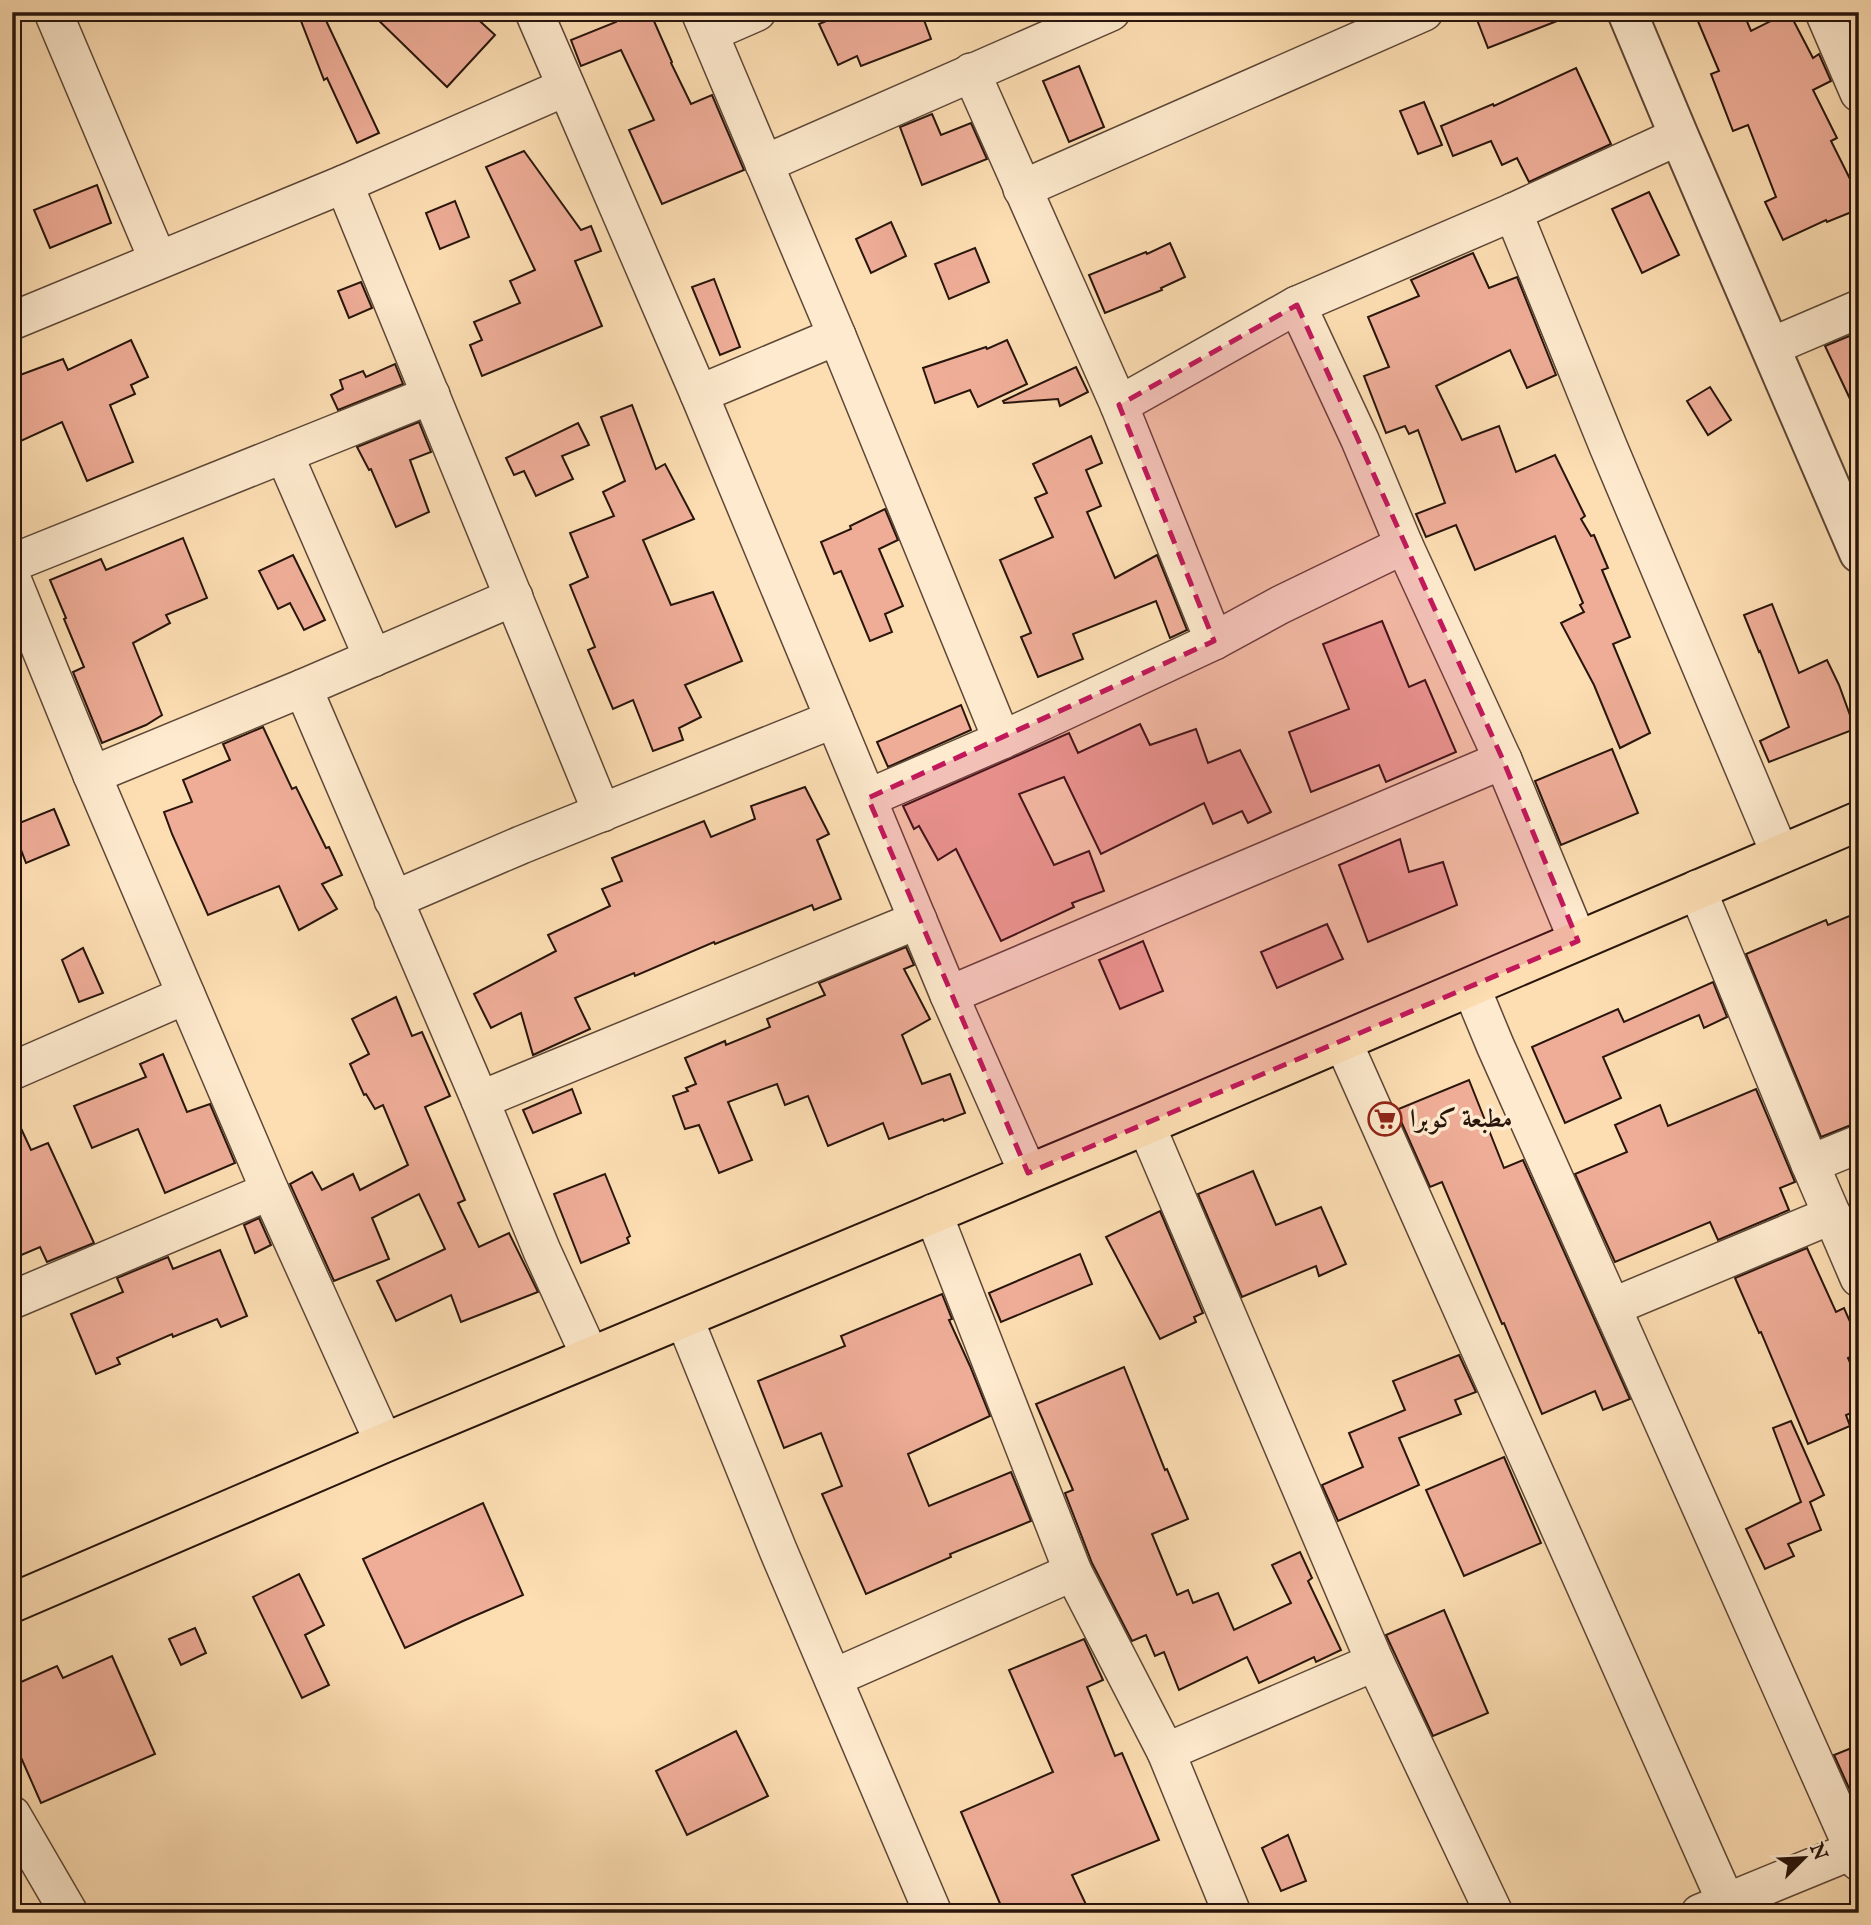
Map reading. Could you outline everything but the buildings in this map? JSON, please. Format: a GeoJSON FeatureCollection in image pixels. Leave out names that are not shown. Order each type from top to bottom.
{"type":"FeatureCollection","features":[{"type":"Feature","properties":{"kind":"highway"},"geometry":{"type":"LineString","coordinates":[[12,1603],[590,1356],[1343,1042],[1859,821]]}},
{"type":"Feature","properties":{"kind":"street"},"geometry":{"type":"LineString","coordinates":[[52,12],[158,260]]}},
{"type":"Feature","properties":{"kind":"street"},"geometry":{"type":"LineString","coordinates":[[534,12],[699,394],[948,995],[1028,1173]]}},
{"type":"Feature","properties":{"kind":"street"},"geometry":{"type":"LineString","coordinates":[[757,12],[705,22],[1002,740]]}},
{"type":"Feature","properties":{"kind":"street"},"geometry":{"type":"LineString","coordinates":[[764,164],[1111,12]]}},
{"type":"Feature","properties":{"kind":"street"},"geometry":{"type":"LineString","coordinates":[[1022,189],[1424,12]]}},
{"type":"Feature","properties":{"kind":"street"},"geometry":{"type":"LineString","coordinates":[[1627,12],[1770,347],[1855,532]]}},
{"type":"Feature","properties":{"kind":"street"},"geometry":{"type":"LineString","coordinates":[[1824,12],[1859,93]]}},
{"type":"Feature","properties":{"kind":"street"},"geometry":{"type":"LineString","coordinates":[[971,72],[1119,405],[1214,642]]}},
{"type":"Feature","properties":{"kind":"street"},"geometry":{"type":"LineString","coordinates":[[15,313],[158,260],[344,184],[566,87]]}},
{"type":"Feature","properties":{"kind":"street"},"geometry":{"type":"LineString","coordinates":[[1119,405],[1297,305],[1513,212],[1679,136]]}},
{"type":"Feature","properties":{"kind":"street"},"geometry":{"type":"LineString","coordinates":[[344,184],[602,813]]}},
{"type":"Feature","properties":{"kind":"street"},"geometry":{"type":"LineString","coordinates":[[1513,212],[1608,446],[1780,853]]}},
{"type":"Feature","properties":{"kind":"street"},"geometry":{"type":"LineString","coordinates":[[1297,305],[1503,760],[1578,941]]}},
{"type":"Feature","properties":{"kind":"street"},"geometry":{"type":"LineString","coordinates":[[1770,347],[1859,309]]}},
{"type":"Feature","properties":{"kind":"street"},"geometry":{"type":"LineString","coordinates":[[699,394],[837,336]]}},
{"type":"Feature","properties":{"kind":"street"},"geometry":{"type":"LineString","coordinates":[[12,563],[431,395]]}},
{"type":"Feature","properties":{"kind":"street"},"geometry":{"type":"LineString","coordinates":[[284,454],[373,658]]}},
{"type":"Feature","properties":{"kind":"street"},"geometry":{"type":"LineString","coordinates":[[868,798],[1002,740],[1214,642],[1280,605],[1404,545]]}},
{"type":"Feature","properties":{"kind":"street"},"geometry":{"type":"LineString","coordinates":[[12,579],[92,775],[270,1191],[384,1443]]}},
{"type":"Feature","properties":{"kind":"street"},"geometry":{"type":"LineString","coordinates":[[92,775],[514,597]]}},
{"type":"Feature","properties":{"kind":"street"},"geometry":{"type":"LineString","coordinates":[[303,688],[542,1251],[590,1356]]}},
{"type":"Feature","properties":{"kind":"street"},"geometry":{"type":"LineString","coordinates":[[393,900],[834,719]]}},
{"type":"Feature","properties":{"kind":"street"},"geometry":{"type":"LineString","coordinates":[[948,995],[1503,760]]}},
{"type":"Feature","properties":{"kind":"street"},"geometry":{"type":"LineString","coordinates":[[1697,889],[1859,1278]]}},
{"type":"Feature","properties":{"kind":"street"},"geometry":{"type":"LineString","coordinates":[[480,1100],[918,920]]}},
{"type":"Feature","properties":{"kind":"street"},"geometry":{"type":"LineString","coordinates":[[1343,1042],[1713,1908],[1856,1856],[1471,987]]}},
{"type":"Feature","properties":{"kind":"street"},"geometry":{"type":"LineString","coordinates":[[12,1071],[186,995]]}},
{"type":"Feature","properties":{"kind":"street"},"geometry":{"type":"LineString","coordinates":[[1146,1125],[1375,1662],[1494,1913]]}},
{"type":"Feature","properties":{"kind":"street"},"geometry":{"type":"LineString","coordinates":[[1810,1164],[1859,1144]]}},
{"type":"Feature","properties":{"kind":"street"},"geometry":{"type":"LineString","coordinates":[[12,1300],[270,1191]]}},
{"type":"Feature","properties":{"kind":"street"},"geometry":{"type":"LineString","coordinates":[[933,1213],[1073,1572],[1166,1752],[1232,1913]]}},
{"type":"Feature","properties":{"kind":"street"},"geometry":{"type":"LineString","coordinates":[[1612,1307],[1832,1215]]}},
{"type":"Feature","properties":{"kind":"street"},"geometry":{"type":"LineString","coordinates":[[684,1318],[778,1550],[933,1913]]}},
{"type":"Feature","properties":{"kind":"street"},"geometry":{"type":"LineString","coordinates":[[833,1678],[1073,1572]]}},
{"type":"Feature","properties":{"kind":"street"},"geometry":{"type":"LineString","coordinates":[[1166,1752],[1375,1662]]}},
{"type":"Feature","properties":{"kind":"street"},"geometry":{"type":"LineString","coordinates":[[12,1815],[69,1913]]}},
{"type":"Feature","properties":{"kind":"highlighted area"},"geometry":{"type":"Polygon","coordinates":[[[1297,305],[1503,760],[1578,941],[1028,1173],[868,798],[1214,641],[1119,405],[1297,305]]]}},
{"type":"Feature","properties":{"kind":"place","name":"مطبعة كوبرا"},"geometry":{"type":"Point","coordinates":[1385,1119]}}]}
